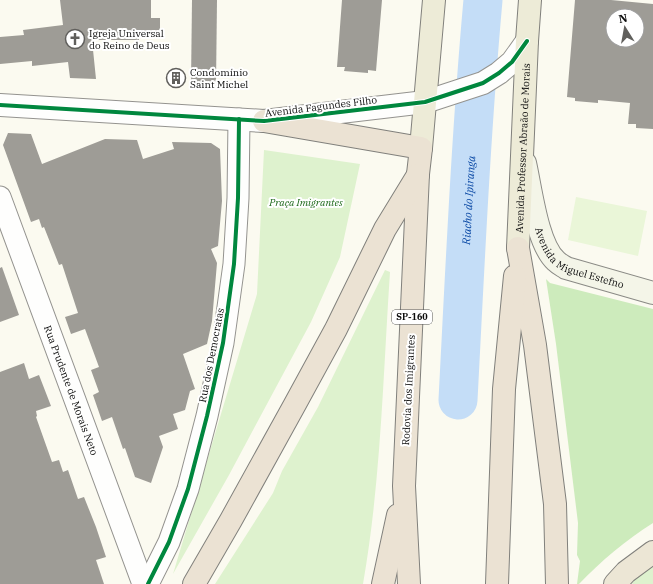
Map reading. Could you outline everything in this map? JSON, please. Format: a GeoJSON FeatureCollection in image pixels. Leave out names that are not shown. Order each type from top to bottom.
{"type":"FeatureCollection","features":[{"type":"Feature","properties":{"kind":"highway"},"geometry":{"type":"LineString","coordinates":[[264,121],[421,148]]}},
{"type":"Feature","properties":{"kind":"highway","name":"Rodovia dos Imigrantes"},"geometry":{"type":"LineString","coordinates":[[409,584],[404,486],[418,174],[421,148]]}},
{"type":"Feature","properties":{"kind":"highway"},"geometry":{"type":"LineString","coordinates":[[194,584],[235,514],[336,329],[384,229],[418,174]]}},
{"type":"Feature","properties":{"kind":"highway"},"geometry":{"type":"LineString","coordinates":[[497,584],[504,388],[518,248]]}},
{"type":"Feature","properties":{"kind":"highway"},"geometry":{"type":"LineString","coordinates":[[518,248],[535,345],[555,504],[557,584]]}},
{"type":"Feature","properties":{"kind":"highway"},"geometry":{"type":"LineString","coordinates":[[382,584],[404,486]]}},
{"type":"Feature","properties":{"kind":"highway"},"geometry":{"type":"LineString","coordinates":[[614,584],[626,572],[653,552]]}},
{"type":"Feature","properties":{"kind":"main road","name":"SP-160"},"geometry":{"type":"LineString","coordinates":[[421,148],[434,0]]}},
{"type":"Feature","properties":{"kind":"main road","name":"Avenida Professor Abraão de Morais"},"geometry":{"type":"LineString","coordinates":[[518,248],[530,0]]}},
{"type":"Feature","properties":{"kind":"main road","name":"Avenida Miguel Estefno"},"geometry":{"type":"LineString","coordinates":[[523,151],[539,231],[544,246],[556,261],[566,268],[647,289]]}},
{"type":"Feature","properties":{"kind":"street","name":"Avenida Fagundes Filho"},"geometry":{"type":"LineString","coordinates":[[0,105],[264,121],[424,102],[483,83],[499,73],[512,62],[527,41]]}},
{"type":"Feature","properties":{"kind":"street","name":"Rua dos Democratas"},"geometry":{"type":"LineString","coordinates":[[148,584],[169,542],[188,489],[207,416],[223,343],[234,264],[238,198],[239,119]]}},
{"type":"Feature","properties":{"kind":"street","name":"Rua Prudente de Morais Neto"},"geometry":{"type":"LineString","coordinates":[[0,197],[143,584]]}},
{"type":"Feature","properties":{"kind":"green space","name":"Praça Imigrantes"},"geometry":{"type":"Polygon","coordinates":[[[264,150],[360,164],[340,257],[311,322],[229,475],[173,574],[257,294],[264,150]]]}},
{"type":"Feature","properties":{"kind":"green space"},"geometry":{"type":"Polygon","coordinates":[[[576,197],[647,211],[638,256],[568,240],[576,197]]]}},
{"type":"Feature","properties":{"kind":"green space"},"geometry":{"type":"Polygon","coordinates":[[[385,270],[390,272],[381,428],[374,506],[363,584],[215,584],[273,493],[282,471],[318,407],[385,270]]]}},
{"type":"Feature","properties":{"kind":"green space"},"geometry":{"type":"Polygon","coordinates":[[[546,279],[550,283],[653,309],[653,523],[614,551],[579,584],[577,584],[580,561],[577,555],[578,523],[556,344],[546,279]]]}},
{"type":"Feature","properties":{"kind":"green space"},"geometry":{"type":"Polygon","coordinates":[[[653,565],[653,584],[632,584],[638,574],[653,565]]]}},
{"type":"Feature","properties":{"kind":"building"},"geometry":{"type":"Polygon","coordinates":[[[60,0],[151,0],[151,18],[160,18],[160,37],[139,36],[139,40],[92,40],[96,79],[70,78],[68,62],[32,66],[32,61],[0,64],[0,37],[24,35],[23,30],[63,25],[60,0]]]}},
{"type":"Feature","properties":{"kind":"building"},"geometry":{"type":"Polygon","coordinates":[[[192,0],[217,0],[216,84],[191,83],[192,0]]]}},
{"type":"Feature","properties":{"kind":"building"},"geometry":{"type":"Polygon","coordinates":[[[342,0],[382,0],[376,71],[368,70],[368,73],[344,71],[345,67],[337,67],[342,0]]]}},
{"type":"Feature","properties":{"kind":"building"},"geometry":{"type":"Polygon","coordinates":[[[575,0],[611,0],[653,4],[653,129],[636,128],[636,124],[628,124],[630,103],[598,100],[598,103],[575,101],[575,98],[567,97],[575,0]]]}},
{"type":"Feature","properties":{"kind":"building"},"geometry":{"type":"Polygon","coordinates":[[[8,133],[31,134],[42,164],[105,139],[137,140],[143,159],[174,149],[172,142],[211,143],[220,149],[222,201],[218,246],[211,249],[217,263],[212,321],[207,344],[183,354],[195,389],[190,391],[185,410],[173,414],[178,429],[159,436],[163,447],[151,483],[135,477],[112,417],[102,421],[93,395],[99,392],[91,370],[99,367],[85,329],[71,334],[65,317],[78,313],[62,264],[59,265],[44,227],[42,228],[39,219],[31,222],[3,145],[8,133]]]}},
{"type":"Feature","properties":{"kind":"building"},"geometry":{"type":"Polygon","coordinates":[[[2,267],[19,315],[0,322],[0,268],[2,267]]]}},
{"type":"Feature","properties":{"kind":"building"},"geometry":{"type":"Polygon","coordinates":[[[24,363],[29,379],[39,375],[51,406],[36,411],[36,417],[52,462],[59,460],[63,472],[68,470],[78,499],[84,497],[96,527],[106,557],[96,560],[104,584],[0,584],[0,372],[24,363]]]}},
{"type":"Feature","properties":{"kind":"waterway","name":"Riacho do Ipiranga"},"geometry":{"type":"LineString","coordinates":[[458,400],[472,150],[483,0]]}},
{"type":"Feature","properties":{"kind":"cycle path"},"geometry":{"type":"LineString","coordinates":[[0,105],[264,121],[425,102],[483,83],[499,73],[512,62],[527,41]]}},
{"type":"Feature","properties":{"kind":"cycle path"},"geometry":{"type":"LineString","coordinates":[[148,584],[169,542],[188,489],[207,416],[223,343],[234,264],[238,198],[239,119]]}},
{"type":"Feature","properties":{"kind":"place","name":"Igreja Universal do Reino de Deus"},"geometry":{"type":"Point","coordinates":[75,39]}},
{"type":"Feature","properties":{"kind":"place","name":"Condomínio Saint Michel"},"geometry":{"type":"Point","coordinates":[176,78]}}]}
